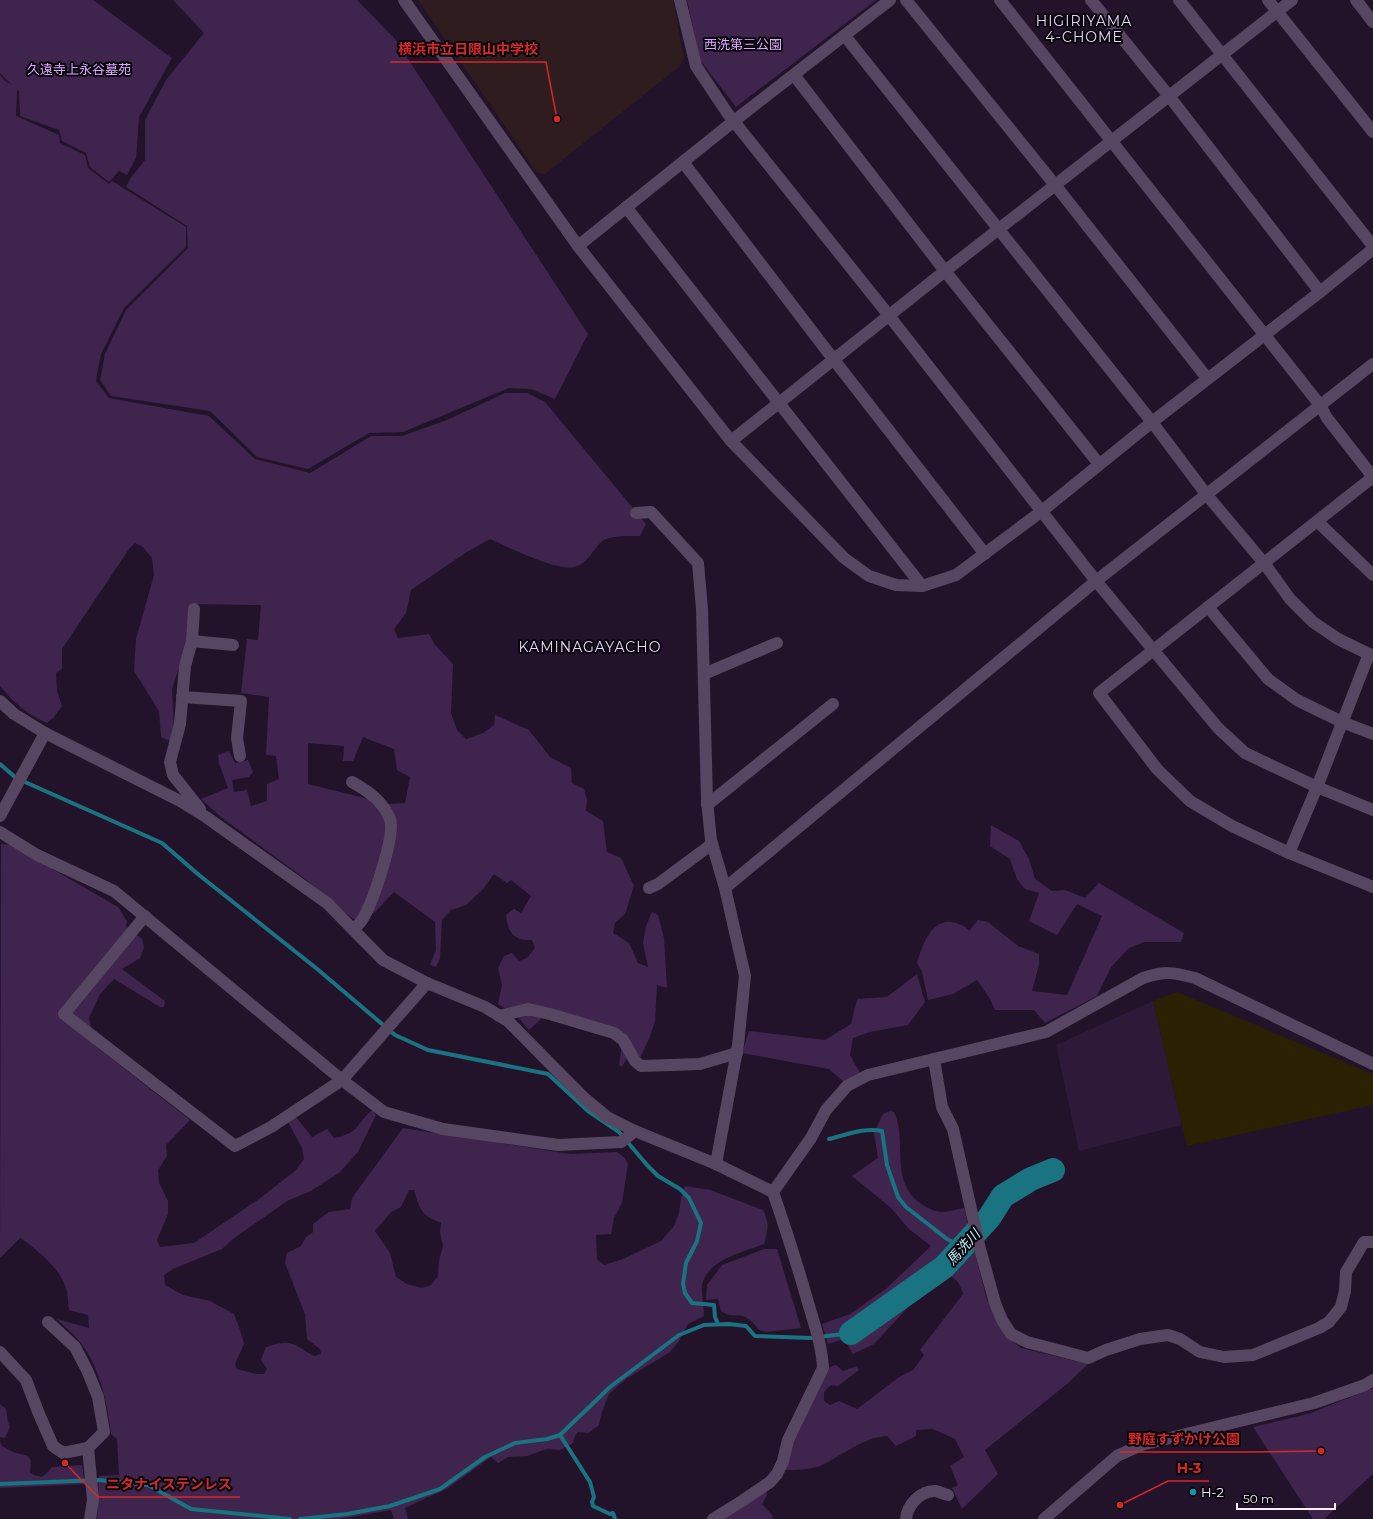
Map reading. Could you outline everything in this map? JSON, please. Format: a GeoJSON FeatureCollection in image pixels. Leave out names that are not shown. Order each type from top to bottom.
{"type":"FeatureCollection","features":[{"type":"Feature","properties":{"kind":"street"},"geometry":{"type":"LineString","coordinates":[[404,0],[578,246],[730,441],[844,558],[869,576],[896,585],[922,586],[956,575],[985,554],[1042,511],[1207,378],[1320,292],[1373,248],[1179,0]]}},
{"type":"Feature","properties":{"kind":"street"},"geometry":{"type":"LineString","coordinates":[[680,0],[696,66],[734,121],[1096,581],[1218,728],[1245,752],[1317,787],[1373,810]]}},
{"type":"Feature","properties":{"kind":"street"},"geometry":{"type":"LineString","coordinates":[[578,246],[734,121],[794,76],[890,0]]}},
{"type":"Feature","properties":{"kind":"street"},"geometry":{"type":"LineString","coordinates":[[906,0],[1055,185],[1207,378]]}},
{"type":"Feature","properties":{"kind":"street"},"geometry":{"type":"LineString","coordinates":[[1000,0],[1320,405],[1327,418],[1373,477],[1318,522],[1099,693],[1157,769],[1190,801],[1232,826],[1289,853],[1373,887]]}},
{"type":"Feature","properties":{"kind":"street"},"geometry":{"type":"LineString","coordinates":[[1091,0],[1168,96],[1320,292]]}},
{"type":"Feature","properties":{"kind":"street"},"geometry":{"type":"LineString","coordinates":[[1268,0],[1373,132]]}},
{"type":"Feature","properties":{"kind":"street"},"geometry":{"type":"LineString","coordinates":[[730,441],[1292,0]]}},
{"type":"Feature","properties":{"kind":"street"},"geometry":{"type":"LineString","coordinates":[[1356,0],[1373,22]]}},
{"type":"Feature","properties":{"kind":"street"},"geometry":{"type":"LineString","coordinates":[[845,36],[1152,422],[1206,494],[1264,563],[1290,599],[1313,622],[1338,639],[1371,655],[1289,853]]}},
{"type":"Feature","properties":{"kind":"street"},"geometry":{"type":"LineString","coordinates":[[794,76],[945,271],[1099,464]]}},
{"type":"Feature","properties":{"kind":"street"},"geometry":{"type":"LineString","coordinates":[[683,162],[833,359],[985,554]]}},
{"type":"Feature","properties":{"kind":"street"},"geometry":{"type":"LineString","coordinates":[[626,207],[922,586]]}},
{"type":"Feature","properties":{"kind":"street"},"geometry":{"type":"LineString","coordinates":[[725,888],[1096,581],[1373,364]]}},
{"type":"Feature","properties":{"kind":"street"},"geometry":{"type":"LineString","coordinates":[[636,513],[651,512],[698,563],[702,609],[707,805],[712,844],[725,888],[745,976],[737,1053],[716,1164]]}},
{"type":"Feature","properties":{"kind":"street"},"geometry":{"type":"LineString","coordinates":[[1318,522],[1373,575]]}},
{"type":"Feature","properties":{"kind":"street"},"geometry":{"type":"LineString","coordinates":[[1208,607],[1268,679],[1297,700],[1342,722],[1373,734]]}},
{"type":"Feature","properties":{"kind":"street"},"geometry":{"type":"LineString","coordinates":[[194,609],[192,641],[185,666],[180,724],[170,762],[173,775],[206,817]]}},
{"type":"Feature","properties":{"kind":"street"},"geometry":{"type":"LineString","coordinates":[[192,641],[233,645]]}},
{"type":"Feature","properties":{"kind":"street"},"geometry":{"type":"LineString","coordinates":[[704,674],[777,643]]}},
{"type":"Feature","properties":{"kind":"street"},"geometry":{"type":"LineString","coordinates":[[182,697],[241,701],[237,738],[240,756]]}},
{"type":"Feature","properties":{"kind":"street"},"geometry":{"type":"LineString","coordinates":[[0,702],[14,714],[45,733],[180,801],[206,817],[327,903],[383,960],[427,983],[485,1007],[508,1021],[584,1098],[607,1117],[633,1132],[716,1164],[773,1192],[795,1258],[818,1339],[823,1359],[823,1368],[788,1440],[778,1474],[770,1482],[713,1519]]}},
{"type":"Feature","properties":{"kind":"street"},"geometry":{"type":"LineString","coordinates":[[707,805],[833,704]]}},
{"type":"Feature","properties":{"kind":"street"},"geometry":{"type":"LineString","coordinates":[[0,816],[45,733]]}},
{"type":"Feature","properties":{"kind":"street"},"geometry":{"type":"LineString","coordinates":[[352,782],[366,789],[382,804],[391,820],[391,837],[379,879],[362,920],[354,930]]}},
{"type":"Feature","properties":{"kind":"street"},"geometry":{"type":"LineString","coordinates":[[0,832],[37,855],[114,891],[342,1080],[384,1112],[443,1129],[558,1145],[621,1142],[633,1132]]}},
{"type":"Feature","properties":{"kind":"street"},"geometry":{"type":"LineString","coordinates":[[649,888],[658,884],[712,844]]}},
{"type":"Feature","properties":{"kind":"street"},"geometry":{"type":"LineString","coordinates":[[145,916],[64,1014],[235,1146],[271,1127],[342,1080],[427,983]]}},
{"type":"Feature","properties":{"kind":"street"},"geometry":{"type":"LineString","coordinates":[[773,1192],[811,1138],[826,1110],[847,1086],[868,1075],[1046,1032],[1142,978],[1159,973],[1173,972],[1195,978],[1373,1064]]}},
{"type":"Feature","properties":{"kind":"street"},"geometry":{"type":"LineString","coordinates":[[499,1016],[528,1009],[614,1033],[623,1040],[634,1061],[641,1066],[700,1064],[737,1053]]}},
{"type":"Feature","properties":{"kind":"street"},"geometry":{"type":"LineString","coordinates":[[934,1058],[942,1107],[953,1129],[980,1248],[995,1303],[1002,1320],[1011,1334],[1027,1342],[1088,1358],[1106,1350],[1140,1339],[1168,1335],[1180,1339],[1200,1352],[1224,1357],[1253,1355],[1319,1328],[1329,1322],[1341,1307],[1345,1291],[1346,1272],[1364,1242],[1373,1242]]}},
{"type":"Feature","properties":{"kind":"street"},"geometry":{"type":"LineString","coordinates":[[0,1352],[26,1380],[39,1414],[54,1446],[63,1453],[88,1448],[104,1432],[98,1397],[75,1348],[48,1322]]}},
{"type":"Feature","properties":{"kind":"street"},"geometry":{"type":"LineString","coordinates":[[1044,1519],[1117,1456],[1135,1448],[1314,1403],[1365,1385],[1373,1380]]}},
{"type":"Feature","properties":{"kind":"street"},"geometry":{"type":"LineString","coordinates":[[88,1448],[93,1500],[90,1519]]}},
{"type":"Feature","properties":{"kind":"street"},"geometry":{"type":"LineString","coordinates":[[906,1519],[906,1515],[913,1502],[921,1494],[935,1491],[948,1495]]}},
{"type":"Feature","properties":{"kind":"shaded area"},"geometry":{"type":"Polygon","coordinates":[[[418,0],[673,0],[684,57],[680,66],[545,174],[537,173],[418,0]]]}},
{"type":"Feature","properties":{"kind":"shaded area"},"geometry":{"type":"Polygon","coordinates":[[[1153,1001],[1182,1125],[1079,1151],[1056,1045],[1153,1001]]]}},
{"type":"Feature","properties":{"kind":"green space","name":"久遠寺上永谷墓苑"},"geometry":{"type":"Polygon","coordinates":[[[0,0],[93,0],[172,58],[139,117],[136,158],[127,175],[119,171],[109,182],[90,167],[86,153],[62,141],[59,130],[20,116],[19,91],[17,90],[16,116],[59,135],[60,143],[85,155],[88,168],[109,184],[112,181],[186,227],[186,247],[124,308],[101,354],[96,381],[109,398],[209,416],[255,459],[310,473],[371,436],[402,436],[447,420],[505,393],[527,393],[545,402],[646,524],[640,536],[619,536],[604,540],[583,563],[574,567],[566,567],[545,562],[490,539],[465,553],[411,590],[406,613],[394,629],[398,638],[429,634],[435,645],[453,664],[451,713],[457,730],[466,739],[483,733],[494,725],[495,715],[529,730],[550,757],[571,768],[572,783],[584,789],[587,800],[586,811],[603,821],[607,852],[621,858],[634,886],[625,914],[615,923],[613,933],[629,943],[638,963],[648,967],[643,943],[646,926],[652,912],[658,915],[664,938],[667,988],[657,985],[655,1021],[649,1039],[639,1060],[627,1058],[622,1067],[619,1065],[622,1045],[617,1039],[542,1018],[529,1030],[516,1015],[498,1004],[502,985],[498,968],[504,956],[512,953],[519,961],[527,958],[535,948],[532,940],[520,939],[516,937],[510,931],[508,926],[506,915],[514,909],[521,913],[531,896],[511,880],[507,883],[494,874],[483,889],[466,905],[451,910],[442,920],[440,958],[436,967],[430,965],[436,950],[435,922],[394,892],[375,912],[367,918],[353,919],[308,881],[221,817],[201,799],[228,788],[219,763],[218,755],[229,751],[235,763],[248,760],[253,772],[249,777],[232,780],[234,792],[247,790],[251,806],[267,801],[267,784],[279,779],[276,756],[266,755],[269,697],[241,693],[247,639],[258,640],[261,605],[192,604],[185,648],[172,689],[174,728],[170,741],[161,737],[159,711],[134,671],[136,639],[154,575],[152,558],[143,547],[135,543],[129,549],[62,649],[62,669],[56,673],[57,691],[62,706],[54,717],[47,723],[33,716],[16,703],[0,686],[0,75],[5,81],[12,85],[0,73],[0,0]],[[363,737],[353,761],[343,761],[344,746],[308,743],[308,784],[389,804],[405,803],[410,777],[397,770],[394,749],[363,737]]]}},
{"type":"Feature","properties":{"kind":"green space"},"geometry":{"type":"Polygon","coordinates":[[[173,0],[357,0],[395,39],[588,334],[555,399],[531,389],[509,388],[403,432],[369,433],[308,469],[257,457],[210,411],[111,396],[100,380],[105,354],[126,310],[188,248],[187,226],[126,187],[130,179],[145,160],[145,120],[166,80],[204,33],[173,0]]]}},
{"type":"Feature","properties":{"kind":"green space","name":"西洗第三公園"},"geometry":{"type":"Polygon","coordinates":[[[687,0],[876,0],[736,107],[700,60],[687,0]]]}},
{"type":"Feature","properties":{"kind":"green space"},"geometry":{"type":"Polygon","coordinates":[[[991,825],[1019,841],[1029,859],[1035,879],[1052,891],[1065,890],[1085,898],[1099,883],[1184,933],[1181,942],[1144,942],[1129,948],[1111,967],[1097,996],[1045,1023],[1034,1010],[995,1010],[990,999],[977,980],[953,994],[928,1000],[922,972],[917,963],[929,934],[940,923],[956,923],[969,931],[978,920],[988,922],[1018,946],[1039,954],[1039,965],[1032,991],[1067,995],[1102,916],[1077,904],[1057,935],[1029,921],[1039,893],[1025,889],[1017,879],[1010,859],[990,846],[991,825]]]}},
{"type":"Feature","properties":{"kind":"green space"},"geometry":{"type":"Polygon","coordinates":[[[1,844],[11,845],[118,907],[127,921],[126,927],[142,939],[144,947],[140,958],[122,969],[165,1001],[164,1007],[160,1007],[114,979],[100,994],[89,1018],[94,1045],[190,1120],[166,1145],[167,1156],[158,1170],[159,1183],[168,1201],[168,1214],[157,1240],[160,1247],[194,1243],[259,1199],[295,1171],[304,1159],[302,1148],[288,1122],[296,1117],[312,1137],[327,1129],[334,1138],[353,1131],[373,1110],[376,1115],[358,1152],[340,1172],[311,1191],[287,1201],[233,1239],[222,1249],[173,1269],[164,1275],[165,1285],[183,1295],[210,1301],[234,1314],[244,1344],[235,1364],[237,1369],[256,1374],[264,1374],[267,1369],[261,1360],[266,1347],[275,1344],[292,1344],[314,1356],[321,1354],[320,1349],[307,1339],[305,1314],[285,1263],[287,1253],[301,1246],[306,1237],[313,1232],[313,1224],[329,1212],[350,1209],[352,1198],[403,1128],[570,1154],[617,1152],[625,1158],[628,1164],[622,1203],[614,1218],[611,1234],[596,1235],[597,1259],[604,1265],[623,1259],[661,1241],[674,1226],[679,1213],[681,1198],[685,1186],[710,1190],[763,1210],[767,1219],[768,1227],[764,1244],[727,1258],[718,1263],[705,1276],[702,1285],[704,1316],[688,1324],[679,1341],[670,1352],[626,1379],[609,1394],[599,1425],[588,1433],[578,1432],[573,1443],[560,1450],[547,1449],[527,1456],[508,1457],[498,1463],[491,1457],[448,1488],[405,1508],[408,1519],[394,1519],[391,1510],[340,1519],[97,1519],[99,1476],[119,1475],[117,1439],[111,1434],[105,1397],[92,1362],[77,1338],[57,1319],[89,1328],[88,1315],[69,1310],[67,1291],[60,1275],[41,1254],[20,1238],[0,1258],[1,844]],[[409,1190],[401,1207],[391,1212],[375,1231],[390,1253],[396,1277],[407,1284],[422,1288],[431,1285],[438,1276],[439,1261],[443,1246],[440,1232],[441,1223],[429,1217],[422,1211],[414,1190],[409,1190]]]}},
{"type":"Feature","properties":{"kind":"green space"},"geometry":{"type":"Polygon","coordinates":[[[917,974],[925,1002],[908,1025],[870,1032],[853,1038],[850,1055],[860,1073],[844,1082],[829,1069],[742,1053],[749,1031],[825,1040],[851,1024],[857,999],[887,997],[917,974]]]}},
{"type":"Feature","properties":{"kind":"green space"},"geometry":{"type":"Polygon","coordinates":[[[890,1111],[894,1112],[898,1123],[901,1168],[903,1180],[908,1190],[915,1199],[935,1211],[945,1212],[964,1208],[986,1297],[995,1318],[1007,1337],[1021,1348],[1088,1364],[1067,1384],[985,1450],[998,1474],[962,1509],[952,1488],[958,1485],[950,1466],[964,1457],[955,1439],[933,1429],[916,1430],[916,1436],[896,1446],[887,1436],[878,1437],[861,1443],[820,1466],[798,1470],[784,1470],[797,1429],[830,1367],[836,1365],[843,1371],[857,1366],[859,1370],[838,1386],[831,1385],[824,1392],[824,1401],[830,1405],[839,1401],[857,1409],[899,1377],[913,1370],[924,1355],[920,1350],[963,1294],[957,1281],[949,1276],[912,1303],[874,1344],[853,1354],[844,1339],[828,1344],[822,1324],[850,1314],[887,1288],[931,1246],[909,1229],[891,1208],[852,1176],[878,1158],[874,1133],[883,1114],[890,1111]]]}},
{"type":"Feature","properties":{"kind":"green space"},"geometry":{"type":"Polygon","coordinates":[[[764,1249],[777,1249],[801,1328],[766,1332],[759,1330],[748,1318],[726,1314],[721,1311],[718,1299],[706,1300],[707,1285],[722,1265],[764,1249]]]}},
{"type":"Feature","properties":{"kind":"green space"},"geometry":{"type":"Polygon","coordinates":[[[1373,1388],[1373,1474],[1324,1519],[1313,1519],[1253,1427],[1311,1413],[1373,1388]]]}},
{"type":"Feature","properties":{"kind":"green space"},"geometry":{"type":"Polygon","coordinates":[[[0,1404],[6,1409],[10,1427],[5,1438],[0,1437],[0,1404]]]}},
{"type":"Feature","properties":{"kind":"green space"},"geometry":{"type":"Polygon","coordinates":[[[0,1441],[2,1446],[13,1452],[28,1456],[31,1461],[30,1473],[34,1475],[42,1477],[52,1467],[82,1465],[85,1484],[0,1488],[0,1441]]]}},
{"type":"Feature","properties":{"kind":"green space"},"geometry":{"type":"Polygon","coordinates":[[[766,1489],[767,1495],[762,1504],[773,1516],[772,1519],[721,1519],[766,1489]]]}},
{"type":"Feature","properties":{"kind":"sand"},"geometry":{"type":"Polygon","coordinates":[[[1177,992],[1373,1074],[1373,1105],[1187,1146],[1153,1001],[1177,992]]]}},
{"type":"Feature","properties":{"kind":"waterway"},"geometry":{"type":"LineString","coordinates":[[0,764],[16,778],[162,843],[199,875],[316,968],[395,1035],[428,1050],[548,1074],[588,1111],[619,1132],[658,1176],[680,1189],[689,1198],[701,1223],[697,1241],[686,1263],[683,1284],[685,1293],[692,1303],[714,1305],[715,1317],[718,1324]]}},
{"type":"Feature","properties":{"kind":"waterway"},"geometry":{"type":"LineString","coordinates":[[829,1139],[862,1131],[882,1131],[887,1165],[898,1197],[906,1207],[947,1239],[963,1247]]}},
{"type":"Feature","properties":{"kind":"waterway","name":"馬洗川"},"geometry":{"type":"LineString","coordinates":[[851,1333],[944,1267],[989,1218],[1003,1196],[1031,1179],[1053,1170]]}},
{"type":"Feature","properties":{"kind":"waterway"},"geometry":{"type":"LineString","coordinates":[[300,1519],[347,1514],[390,1506],[440,1489],[485,1457],[515,1443],[547,1439],[560,1435],[610,1387],[679,1335],[704,1325],[729,1324],[746,1326],[755,1336],[811,1338],[851,1333]]}},
{"type":"Feature","properties":{"kind":"waterway"},"geometry":{"type":"LineString","coordinates":[[560,1435],[590,1482],[594,1497],[592,1502],[593,1506],[610,1514],[613,1513],[615,1519]]}},
{"type":"Feature","properties":{"kind":"waterway"},"geometry":{"type":"LineString","coordinates":[[0,1484],[99,1480],[148,1485],[191,1509],[290,1519]]}},
{"type":"Feature","properties":{"kind":"place","name":"横浜市立日限山中学校"},"geometry":{"type":"Point","coordinates":[557,119]}},
{"type":"Feature","properties":{"kind":"place","name":"野庭すずかけ公園"},"geometry":{"type":"Point","coordinates":[1321,1451]}},
{"type":"Feature","properties":{"kind":"place","name":"ニタナイステンレス"},"geometry":{"type":"Point","coordinates":[65,1463]}},
{"type":"Feature","properties":{"kind":"place","name":"H-2"},"geometry":{"type":"Point","coordinates":[1193,1492]}},
{"type":"Feature","properties":{"kind":"place","name":"H-3"},"geometry":{"type":"Point","coordinates":[1120,1505]}},
{"type":"Feature","properties":{"kind":"district","name":"HIGIRIYAMA 4-CHOME"},"geometry":{"type":"Point","coordinates":[1084,30]}},
{"type":"Feature","properties":{"kind":"district","name":"KAMINAGAYACHO"},"geometry":{"type":"Point","coordinates":[590,647]}}]}
